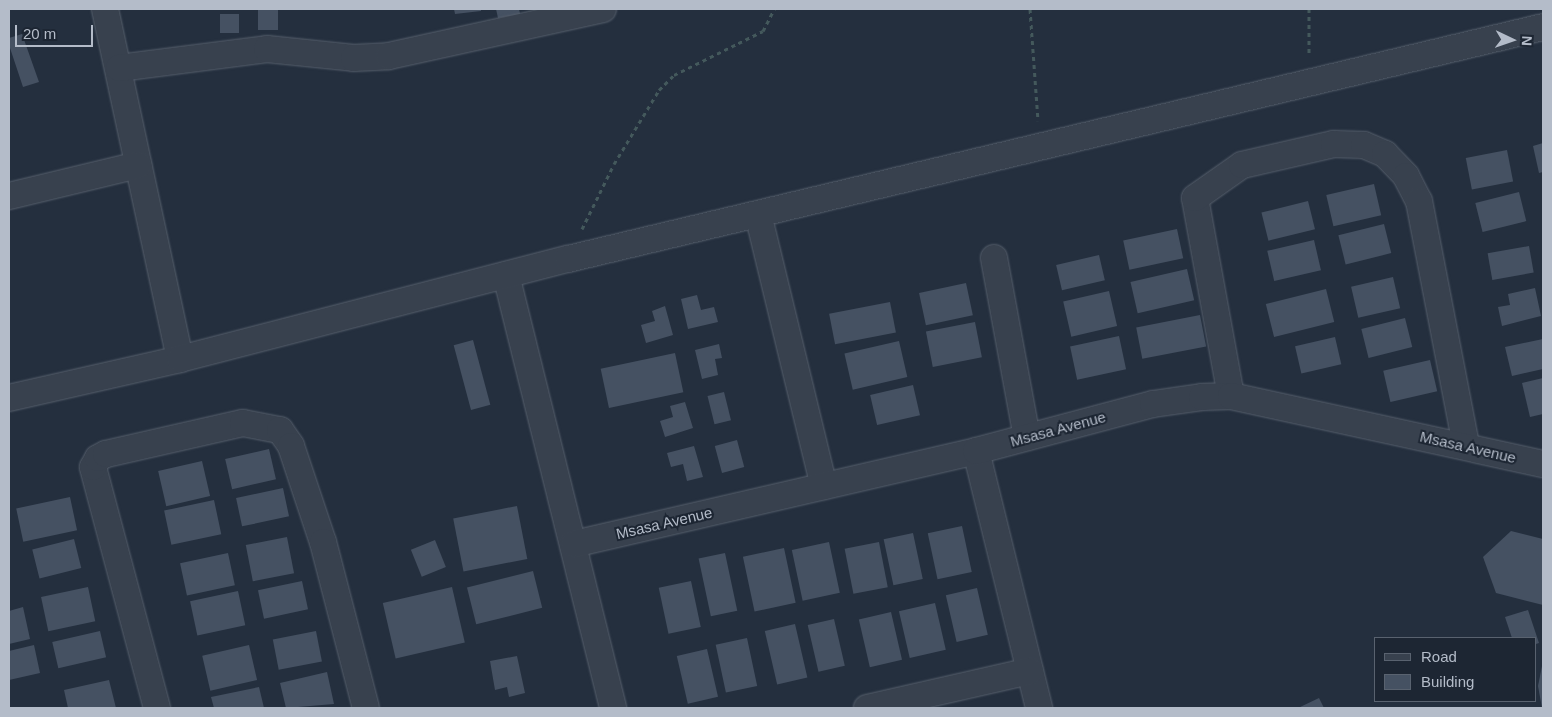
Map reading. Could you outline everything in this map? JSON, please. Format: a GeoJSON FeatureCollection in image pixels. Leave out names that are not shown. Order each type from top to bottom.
{"type":"FeatureCollection","features":[{"type":"Feature","properties":{"kind":"street"},"geometry":{"type":"LineString","coordinates":[[105,9],[180,359]]}},
{"type":"Feature","properties":{"kind":"street"},"geometry":{"type":"LineString","coordinates":[[119,68],[267,49],[354,58],[389,56],[603,9]]}},
{"type":"Feature","properties":{"kind":"street"},"geometry":{"type":"LineString","coordinates":[[9,398],[180,359],[568,259],[1309,85],[1543,27]]}},
{"type":"Feature","properties":{"kind":"street"},"geometry":{"type":"LineString","coordinates":[[1231,396],[1195,198],[1242,165],[1334,144],[1364,145],[1386,154],[1406,176],[1419,201],[1466,446]]}},
{"type":"Feature","properties":{"kind":"street"},"geometry":{"type":"LineString","coordinates":[[9,196],[138,165]]}},
{"type":"Feature","properties":{"kind":"street"},"geometry":{"type":"LineString","coordinates":[[758,214],[824,486]]}},
{"type":"Feature","properties":{"kind":"street"},"geometry":{"type":"LineString","coordinates":[[994,258],[1027,437]]}},
{"type":"Feature","properties":{"kind":"street"},"geometry":{"type":"LineString","coordinates":[[506,275],[613,708]]}},
{"type":"Feature","properties":{"kind":"street","name":"Msasa Avenue"},"geometry":{"type":"LineString","coordinates":[[574,544],[976,451],[1153,404],[1231,396],[1543,464]]}},
{"type":"Feature","properties":{"kind":"street"},"geometry":{"type":"LineString","coordinates":[[157,708],[93,467],[98,458],[106,454],[244,423],[280,430],[291,446],[323,542],[366,708]]}},
{"type":"Feature","properties":{"kind":"street"},"geometry":{"type":"LineString","coordinates":[[976,451],[1039,708]]}},
{"type":"Feature","properties":{"kind":"street"},"geometry":{"type":"LineString","coordinates":[[867,708],[1030,671]]}},
{"type":"Feature","properties":{"kind":"path"},"geometry":{"type":"LineString","coordinates":[[568,259],[614,164],[659,90],[674,76],[763,31],[774,9]]}},
{"type":"Feature","properties":{"kind":"path"},"geometry":{"type":"LineString","coordinates":[[1030,9],[1040,149]]}},
{"type":"Feature","properties":{"kind":"path"},"geometry":{"type":"LineString","coordinates":[[1309,9],[1309,85]]}},
{"type":"Feature","properties":{"kind":"building"},"geometry":{"type":"Polygon","coordinates":[[[258,9],[278,9],[278,30],[258,30],[258,9]]]}},
{"type":"Feature","properties":{"kind":"building"},"geometry":{"type":"Polygon","coordinates":[[[454,9],[481,9],[481,11],[455,14],[454,9]]]}},
{"type":"Feature","properties":{"kind":"building"},"geometry":{"type":"Polygon","coordinates":[[[496,9],[519,9],[520,14],[498,18],[496,9]]]}},
{"type":"Feature","properties":{"kind":"building"},"geometry":{"type":"Polygon","coordinates":[[[220,14],[239,14],[239,33],[220,33],[220,14]]]}},
{"type":"Feature","properties":{"kind":"building"},"geometry":{"type":"Polygon","coordinates":[[[22,34],[39,82],[23,87],[9,45],[9,38],[22,34]]]}},
{"type":"Feature","properties":{"kind":"building"},"geometry":{"type":"Polygon","coordinates":[[[1543,143],[1543,172],[1539,173],[1533,146],[1543,143]]]}},
{"type":"Feature","properties":{"kind":"building"},"geometry":{"type":"Polygon","coordinates":[[[1507,150],[1513,181],[1472,189],[1466,158],[1507,150]]]}},
{"type":"Feature","properties":{"kind":"building"},"geometry":{"type":"Polygon","coordinates":[[[1374,184],[1381,215],[1333,226],[1326,195],[1374,184]]]}},
{"type":"Feature","properties":{"kind":"building"},"geometry":{"type":"Polygon","coordinates":[[[1519,192],[1526,221],[1483,232],[1475,203],[1519,192]]]}},
{"type":"Feature","properties":{"kind":"building"},"geometry":{"type":"Polygon","coordinates":[[[1308,201],[1315,229],[1268,241],[1261,213],[1308,201]]]}},
{"type":"Feature","properties":{"kind":"building"},"geometry":{"type":"Polygon","coordinates":[[[1384,224],[1391,253],[1346,264],[1338,235],[1384,224]]]}},
{"type":"Feature","properties":{"kind":"building"},"geometry":{"type":"Polygon","coordinates":[[[1177,229],[1183,258],[1129,270],[1123,240],[1177,229]]]}},
{"type":"Feature","properties":{"kind":"building"},"geometry":{"type":"Polygon","coordinates":[[[1314,240],[1321,270],[1274,281],[1267,251],[1314,240]]]}},
{"type":"Feature","properties":{"kind":"building"},"geometry":{"type":"Polygon","coordinates":[[[1529,246],[1534,273],[1492,280],[1488,253],[1529,246]]]}},
{"type":"Feature","properties":{"kind":"building"},"geometry":{"type":"Polygon","coordinates":[[[1099,255],[1105,280],[1062,290],[1056,265],[1099,255]]]}},
{"type":"Feature","properties":{"kind":"building"},"geometry":{"type":"Polygon","coordinates":[[[1187,269],[1194,300],[1138,313],[1130,282],[1187,269]]]}},
{"type":"Feature","properties":{"kind":"building"},"geometry":{"type":"Polygon","coordinates":[[[1393,277],[1400,308],[1358,318],[1351,287],[1393,277]]]}},
{"type":"Feature","properties":{"kind":"building"},"geometry":{"type":"Polygon","coordinates":[[[966,283],[973,315],[926,325],[919,293],[966,283]]]}},
{"type":"Feature","properties":{"kind":"building"},"geometry":{"type":"Polygon","coordinates":[[[1535,288],[1541,316],[1502,326],[1498,307],[1510,305],[1508,294],[1535,288]]]}},
{"type":"Feature","properties":{"kind":"building"},"geometry":{"type":"Polygon","coordinates":[[[1326,289],[1334,322],[1274,337],[1266,304],[1326,289]]]}},
{"type":"Feature","properties":{"kind":"building"},"geometry":{"type":"Polygon","coordinates":[[[1109,291],[1117,326],[1071,337],[1063,302],[1109,291]]]}},
{"type":"Feature","properties":{"kind":"building"},"geometry":{"type":"Polygon","coordinates":[[[697,295],[701,310],[714,307],[718,322],[688,329],[681,299],[697,295]]]}},
{"type":"Feature","properties":{"kind":"building"},"geometry":{"type":"Polygon","coordinates":[[[890,302],[896,332],[835,344],[829,314],[890,302]]]}},
{"type":"Feature","properties":{"kind":"building"},"geometry":{"type":"Polygon","coordinates":[[[665,306],[673,335],[646,343],[641,325],[655,321],[652,311],[665,306]]]}},
{"type":"Feature","properties":{"kind":"building"},"geometry":{"type":"Polygon","coordinates":[[[1200,315],[1206,346],[1142,359],[1136,327],[1200,315]]]}},
{"type":"Feature","properties":{"kind":"building"},"geometry":{"type":"Polygon","coordinates":[[[1405,318],[1412,347],[1369,358],[1361,329],[1405,318]]]}},
{"type":"Feature","properties":{"kind":"building"},"geometry":{"type":"Polygon","coordinates":[[[975,322],[982,357],[933,367],[926,332],[975,322]]]}},
{"type":"Feature","properties":{"kind":"building"},"geometry":{"type":"Polygon","coordinates":[[[1119,336],[1126,369],[1077,380],[1070,346],[1119,336]]]}},
{"type":"Feature","properties":{"kind":"building"},"geometry":{"type":"Polygon","coordinates":[[[1335,337],[1341,364],[1301,374],[1295,346],[1335,337]]]}},
{"type":"Feature","properties":{"kind":"building"},"geometry":{"type":"Polygon","coordinates":[[[1543,339],[1543,369],[1512,376],[1505,347],[1543,339]]]}},
{"type":"Feature","properties":{"kind":"building"},"geometry":{"type":"Polygon","coordinates":[[[473,340],[490,405],[471,410],[454,345],[473,340]]]}},
{"type":"Feature","properties":{"kind":"building"},"geometry":{"type":"Polygon","coordinates":[[[899,341],[907,377],[853,390],[844,354],[899,341]]]}},
{"type":"Feature","properties":{"kind":"building"},"geometry":{"type":"Polygon","coordinates":[[[719,344],[722,358],[715,359],[718,375],[702,379],[695,350],[719,344]]]}},
{"type":"Feature","properties":{"kind":"building"},"geometry":{"type":"Polygon","coordinates":[[[675,353],[683,392],[609,408],[601,369],[675,353]]]}},
{"type":"Feature","properties":{"kind":"building"},"geometry":{"type":"Polygon","coordinates":[[[1430,360],[1437,391],[1390,402],[1383,371],[1430,360]]]}},
{"type":"Feature","properties":{"kind":"building"},"geometry":{"type":"Polygon","coordinates":[[[1543,378],[1543,414],[1530,417],[1522,383],[1543,378]]]}},
{"type":"Feature","properties":{"kind":"building"},"geometry":{"type":"Polygon","coordinates":[[[913,385],[920,415],[877,425],[870,395],[913,385]]]}},
{"type":"Feature","properties":{"kind":"building"},"geometry":{"type":"Polygon","coordinates":[[[724,392],[731,420],[715,424],[708,396],[724,392]]]}},
{"type":"Feature","properties":{"kind":"building"},"geometry":{"type":"Polygon","coordinates":[[[685,402],[693,428],[665,437],[660,421],[673,417],[670,406],[685,402]]]}},
{"type":"Feature","properties":{"kind":"building"},"geometry":{"type":"Polygon","coordinates":[[[737,440],[744,467],[722,473],[715,446],[737,440]]]}},
{"type":"Feature","properties":{"kind":"building"},"geometry":{"type":"Polygon","coordinates":[[[694,446],[703,477],[687,481],[683,464],[671,467],[667,453],[694,446]]]}},
{"type":"Feature","properties":{"kind":"building"},"geometry":{"type":"Polygon","coordinates":[[[269,449],[276,479],[232,489],[225,459],[269,449]]]}},
{"type":"Feature","properties":{"kind":"building"},"geometry":{"type":"Polygon","coordinates":[[[202,461],[210,496],[166,506],[158,471],[202,461]]]}},
{"type":"Feature","properties":{"kind":"building"},"geometry":{"type":"Polygon","coordinates":[[[283,488],[289,516],[242,526],[236,498],[283,488]]]}},
{"type":"Feature","properties":{"kind":"building"},"geometry":{"type":"Polygon","coordinates":[[[70,497],[77,530],[23,542],[16,508],[70,497]]]}},
{"type":"Feature","properties":{"kind":"building"},"geometry":{"type":"Polygon","coordinates":[[[214,500],[221,534],[171,545],[164,511],[214,500]]]}},
{"type":"Feature","properties":{"kind":"building"},"geometry":{"type":"Polygon","coordinates":[[[517,506],[527,559],[463,571],[453,518],[517,506]]]}},
{"type":"Feature","properties":{"kind":"building"},"geometry":{"type":"Polygon","coordinates":[[[962,526],[972,572],[938,579],[928,533],[962,526]]]}},
{"type":"Feature","properties":{"kind":"building"},"geometry":{"type":"Polygon","coordinates":[[[1511,531],[1543,539],[1543,605],[1496,593],[1483,557],[1511,531]]]}},
{"type":"Feature","properties":{"kind":"building"},"geometry":{"type":"Polygon","coordinates":[[[913,533],[923,579],[893,585],[884,539],[913,533]]]}},
{"type":"Feature","properties":{"kind":"building"},"geometry":{"type":"Polygon","coordinates":[[[287,537],[294,573],[253,581],[246,545],[287,537]]]}},
{"type":"Feature","properties":{"kind":"building"},"geometry":{"type":"Polygon","coordinates":[[[74,539],[81,568],[40,579],[32,549],[74,539]]]}},
{"type":"Feature","properties":{"kind":"building"},"geometry":{"type":"Polygon","coordinates":[[[435,540],[446,567],[422,577],[411,550],[435,540]]]}},
{"type":"Feature","properties":{"kind":"building"},"geometry":{"type":"Polygon","coordinates":[[[829,542],[840,593],[803,601],[792,550],[829,542]]]}},
{"type":"Feature","properties":{"kind":"building"},"geometry":{"type":"Polygon","coordinates":[[[879,542],[888,587],[853,594],[845,549],[879,542]]]}},
{"type":"Feature","properties":{"kind":"building"},"geometry":{"type":"Polygon","coordinates":[[[784,548],[796,603],[755,612],[743,557],[784,548]]]}},
{"type":"Feature","properties":{"kind":"building"},"geometry":{"type":"Polygon","coordinates":[[[228,553],[235,585],[187,595],[180,563],[228,553]]]}},
{"type":"Feature","properties":{"kind":"building"},"geometry":{"type":"Polygon","coordinates":[[[725,553],[737,611],[711,616],[699,559],[725,553]]]}},
{"type":"Feature","properties":{"kind":"building"},"geometry":{"type":"Polygon","coordinates":[[[533,571],[542,608],[476,624],[467,587],[533,571]]]}},
{"type":"Feature","properties":{"kind":"building"},"geometry":{"type":"Polygon","coordinates":[[[302,581],[308,609],[264,619],[258,590],[302,581]]]}},
{"type":"Feature","properties":{"kind":"building"},"geometry":{"type":"Polygon","coordinates":[[[691,581],[701,627],[668,634],[659,588],[691,581]]]}},
{"type":"Feature","properties":{"kind":"building"},"geometry":{"type":"Polygon","coordinates":[[[88,587],[95,621],[48,631],[41,597],[88,587]]]}},
{"type":"Feature","properties":{"kind":"building"},"geometry":{"type":"Polygon","coordinates":[[[452,587],[465,643],[396,659],[383,603],[452,587]]]}},
{"type":"Feature","properties":{"kind":"building"},"geometry":{"type":"Polygon","coordinates":[[[977,588],[988,635],[957,642],[946,595],[977,588]]]}},
{"type":"Feature","properties":{"kind":"building"},"geometry":{"type":"Polygon","coordinates":[[[238,591],[245,625],[197,635],[190,601],[238,591]]]}},
{"type":"Feature","properties":{"kind":"building"},"geometry":{"type":"Polygon","coordinates":[[[935,603],[946,650],[910,658],[899,611],[935,603]]]}},
{"type":"Feature","properties":{"kind":"building"},"geometry":{"type":"Polygon","coordinates":[[[23,607],[30,639],[9,644],[9,611],[23,607]]]}},
{"type":"Feature","properties":{"kind":"building"},"geometry":{"type":"Polygon","coordinates":[[[1528,610],[1537,637],[1512,637],[1505,617],[1528,610]]]}},
{"type":"Feature","properties":{"kind":"building"},"geometry":{"type":"Polygon","coordinates":[[[891,612],[902,660],[870,667],[859,619],[891,612]]]}},
{"type":"Feature","properties":{"kind":"building"},"geometry":{"type":"Polygon","coordinates":[[[834,619],[845,666],[818,672],[808,625],[834,619]]]}},
{"type":"Feature","properties":{"kind":"building"},"geometry":{"type":"Polygon","coordinates":[[[795,624],[807,678],[777,685],[765,631],[795,624]]]}},
{"type":"Feature","properties":{"kind":"building"},"geometry":{"type":"Polygon","coordinates":[[[100,631],[106,657],[58,668],[52,642],[100,631]]]}},
{"type":"Feature","properties":{"kind":"building"},"geometry":{"type":"Polygon","coordinates":[[[316,631],[322,661],[279,670],[273,639],[316,631]]]}},
{"type":"Feature","properties":{"kind":"building"},"geometry":{"type":"Polygon","coordinates":[[[747,638],[757,686],[726,693],[716,645],[747,638]]]}},
{"type":"Feature","properties":{"kind":"building"},"geometry":{"type":"Polygon","coordinates":[[[34,645],[40,673],[9,680],[9,651],[34,645]]]}},
{"type":"Feature","properties":{"kind":"building"},"geometry":{"type":"Polygon","coordinates":[[[249,645],[257,680],[210,691],[202,656],[249,645]]]}},
{"type":"Feature","properties":{"kind":"building"},"geometry":{"type":"Polygon","coordinates":[[[707,649],[718,697],[688,704],[677,656],[707,649]]]}},
{"type":"Feature","properties":{"kind":"building"},"geometry":{"type":"Polygon","coordinates":[[[517,656],[525,693],[509,697],[507,687],[495,690],[490,661],[517,656]]]}},
{"type":"Feature","properties":{"kind":"building"},"geometry":{"type":"Polygon","coordinates":[[[1543,661],[1543,708],[1542,708],[1538,686],[1543,661]]]}},
{"type":"Feature","properties":{"kind":"building"},"geometry":{"type":"Polygon","coordinates":[[[327,672],[334,704],[286,708],[280,683],[327,672]]]}},
{"type":"Feature","properties":{"kind":"building"},"geometry":{"type":"Polygon","coordinates":[[[109,680],[116,708],[68,708],[64,690],[109,680]]]}},
{"type":"Feature","properties":{"kind":"building"},"geometry":{"type":"Polygon","coordinates":[[[259,687],[264,708],[214,708],[211,697],[259,687]]]}},
{"type":"Feature","properties":{"kind":"building"},"geometry":{"type":"Polygon","coordinates":[[[1319,698],[1324,708],[1298,708],[1319,698]]]}}]}
